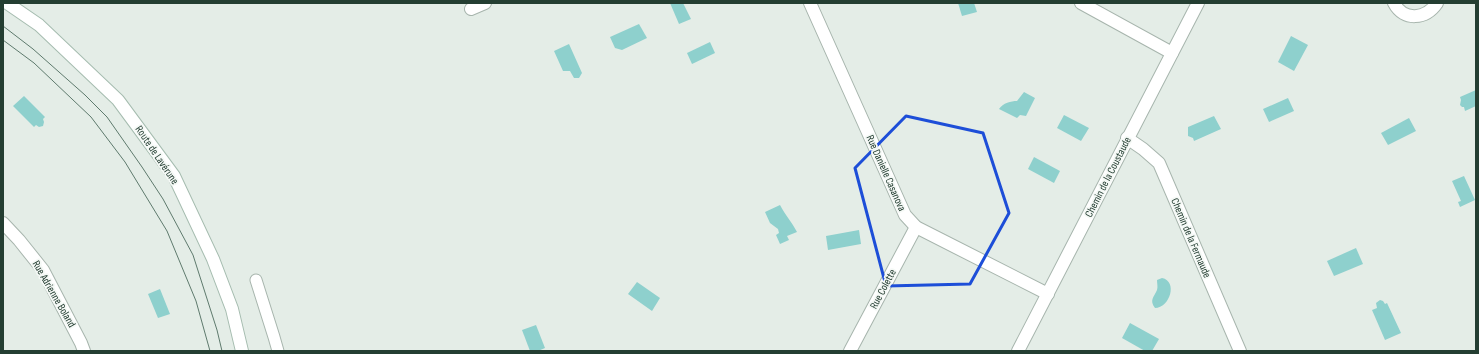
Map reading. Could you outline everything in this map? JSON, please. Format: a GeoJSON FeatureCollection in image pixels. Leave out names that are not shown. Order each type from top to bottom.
{"type":"FeatureCollection","features":[{"type":"Feature","properties":{"kind":"street","name":"Route de Lavérune"},"geometry":{"type":"LineString","coordinates":[[7,3],[39,25],[118,100],[174,176],[213,259],[232,309],[242,351]]}},
{"type":"Feature","properties":{"kind":"street"},"geometry":{"type":"LineString","coordinates":[[471,9],[485,3]]}},
{"type":"Feature","properties":{"kind":"street","name":"Rue Danielle Casanova"},"geometry":{"type":"LineString","coordinates":[[810,3],[905,216],[916,227],[1048,294]]}},
{"type":"Feature","properties":{"kind":"street"},"geometry":{"type":"LineString","coordinates":[[1081,3],[1172,52]]}},
{"type":"Feature","properties":{"kind":"street","name":"Chemin de la Coustaude"},"geometry":{"type":"LineString","coordinates":[[1018,351],[1198,3]]}},
{"type":"Feature","properties":{"kind":"street"},"geometry":{"type":"LineString","coordinates":[[1394,3],[1401,12],[1408,15],[1417,16],[1429,12],[1437,3]]}},
{"type":"Feature","properties":{"kind":"street","name":"Chemin de la Fermaude"},"geometry":{"type":"LineString","coordinates":[[1127,138],[1159,163],[1240,351]]}},
{"type":"Feature","properties":{"kind":"street","name":"Rue Adrienne Boland"},"geometry":{"type":"LineString","coordinates":[[3,223],[43,270],[84,351]]}},
{"type":"Feature","properties":{"kind":"street","name":"Rue Colette"},"geometry":{"type":"LineString","coordinates":[[850,351],[916,227]]}},
{"type":"Feature","properties":{"kind":"lane"},"geometry":{"type":"LineString","coordinates":[[256,280],[278,351]]}},
{"type":"Feature","properties":{"kind":"highlighted area"},"geometry":{"type":"Polygon","coordinates":[[[906,116],[983,133],[1009,213],[970,284],[886,286],[855,168],[906,116]]]}},
{"type":"Feature","properties":{"kind":"water"},"geometry":{"type":"Polygon","coordinates":[[[670,3],[683,3],[691,19],[679,24],[670,3]]]}},
{"type":"Feature","properties":{"kind":"water"},"geometry":{"type":"Polygon","coordinates":[[[958,3],[974,3],[977,12],[962,16],[958,3]]]}},
{"type":"Feature","properties":{"kind":"water"},"geometry":{"type":"Polygon","coordinates":[[[639,24],[647,38],[622,50],[615,48],[610,37],[639,24]]]}},
{"type":"Feature","properties":{"kind":"water"},"geometry":{"type":"Polygon","coordinates":[[[1291,36],[1308,45],[1294,71],[1278,62],[1291,36]]]}},
{"type":"Feature","properties":{"kind":"water"},"geometry":{"type":"Polygon","coordinates":[[[710,42],[715,53],[692,64],[687,53],[710,42]]]}},
{"type":"Feature","properties":{"kind":"water"},"geometry":{"type":"Polygon","coordinates":[[[569,44],[582,73],[579,78],[574,78],[570,71],[563,71],[554,51],[569,44]]]}},
{"type":"Feature","properties":{"kind":"water"},"geometry":{"type":"Polygon","coordinates":[[[1476,90],[1476,106],[1465,111],[1464,107],[1460,105],[1460,97],[1476,90]]]}},
{"type":"Feature","properties":{"kind":"water"},"geometry":{"type":"Polygon","coordinates":[[[1024,92],[1035,98],[1026,116],[1020,115],[1017,118],[999,109],[1007,103],[1017,101],[1024,92]]]}},
{"type":"Feature","properties":{"kind":"water"},"geometry":{"type":"Polygon","coordinates":[[[24,96],[45,117],[43,119],[43,126],[39,127],[36,125],[34,127],[13,106],[24,96]]]}},
{"type":"Feature","properties":{"kind":"water"},"geometry":{"type":"Polygon","coordinates":[[[1288,98],[1294,111],[1269,122],[1263,109],[1288,98]]]}},
{"type":"Feature","properties":{"kind":"water"},"geometry":{"type":"Polygon","coordinates":[[[1064,115],[1089,128],[1081,141],[1057,128],[1064,115]]]}},
{"type":"Feature","properties":{"kind":"water"},"geometry":{"type":"Polygon","coordinates":[[[1214,116],[1221,129],[1194,141],[1193,138],[1188,136],[1188,127],[1214,116]]]}},
{"type":"Feature","properties":{"kind":"water"},"geometry":{"type":"Polygon","coordinates":[[[1409,118],[1416,131],[1388,145],[1381,133],[1409,118]]]}},
{"type":"Feature","properties":{"kind":"water"},"geometry":{"type":"Polygon","coordinates":[[[1034,157],[1060,171],[1054,183],[1028,169],[1034,157]]]}},
{"type":"Feature","properties":{"kind":"water"},"geometry":{"type":"Polygon","coordinates":[[[1464,176],[1475,200],[1460,207],[1458,202],[1461,201],[1452,181],[1464,176]]]}},
{"type":"Feature","properties":{"kind":"water"},"geometry":{"type":"Polygon","coordinates":[[[780,205],[797,232],[787,236],[789,240],[780,244],[776,235],[779,233],[778,229],[770,223],[765,212],[780,205]]]}},
{"type":"Feature","properties":{"kind":"water"},"geometry":{"type":"Polygon","coordinates":[[[859,230],[861,244],[828,250],[826,236],[859,230]]]}},
{"type":"Feature","properties":{"kind":"water"},"geometry":{"type":"Polygon","coordinates":[[[1356,248],[1363,264],[1334,276],[1327,261],[1356,248]]]}},
{"type":"Feature","properties":{"kind":"water"},"geometry":{"type":"Polygon","coordinates":[[[1162,278],[1167,280],[1170,284],[1170,294],[1165,304],[1155,308],[1152,303],[1157,289],[1157,280],[1162,278]]]}},
{"type":"Feature","properties":{"kind":"water"},"geometry":{"type":"Polygon","coordinates":[[[637,282],[660,298],[652,311],[628,294],[637,282]]]}},
{"type":"Feature","properties":{"kind":"water"},"geometry":{"type":"Polygon","coordinates":[[[160,289],[170,314],[158,318],[148,294],[160,289]]]}},
{"type":"Feature","properties":{"kind":"water"},"geometry":{"type":"Polygon","coordinates":[[[1380,300],[1385,304],[1387,303],[1401,333],[1385,340],[1372,310],[1377,308],[1376,303],[1380,300]]]}},
{"type":"Feature","properties":{"kind":"water"},"geometry":{"type":"Polygon","coordinates":[[[1130,323],[1159,339],[1152,351],[1145,351],[1122,338],[1130,323]]]}},
{"type":"Feature","properties":{"kind":"water"},"geometry":{"type":"Polygon","coordinates":[[[536,325],[545,348],[538,351],[530,351],[522,330],[536,325]]]}},
{"type":"Feature","properties":{"kind":"tram line"},"geometry":{"type":"LineString","coordinates":[[3,26],[33,49],[85,95],[107,117],[142,167],[163,199],[193,255],[217,330],[222,351]]}},
{"type":"Feature","properties":{"kind":"tram line"},"geometry":{"type":"LineString","coordinates":[[3,40],[34,63],[91,117],[125,162],[167,231],[196,301],[210,351]]}}]}
